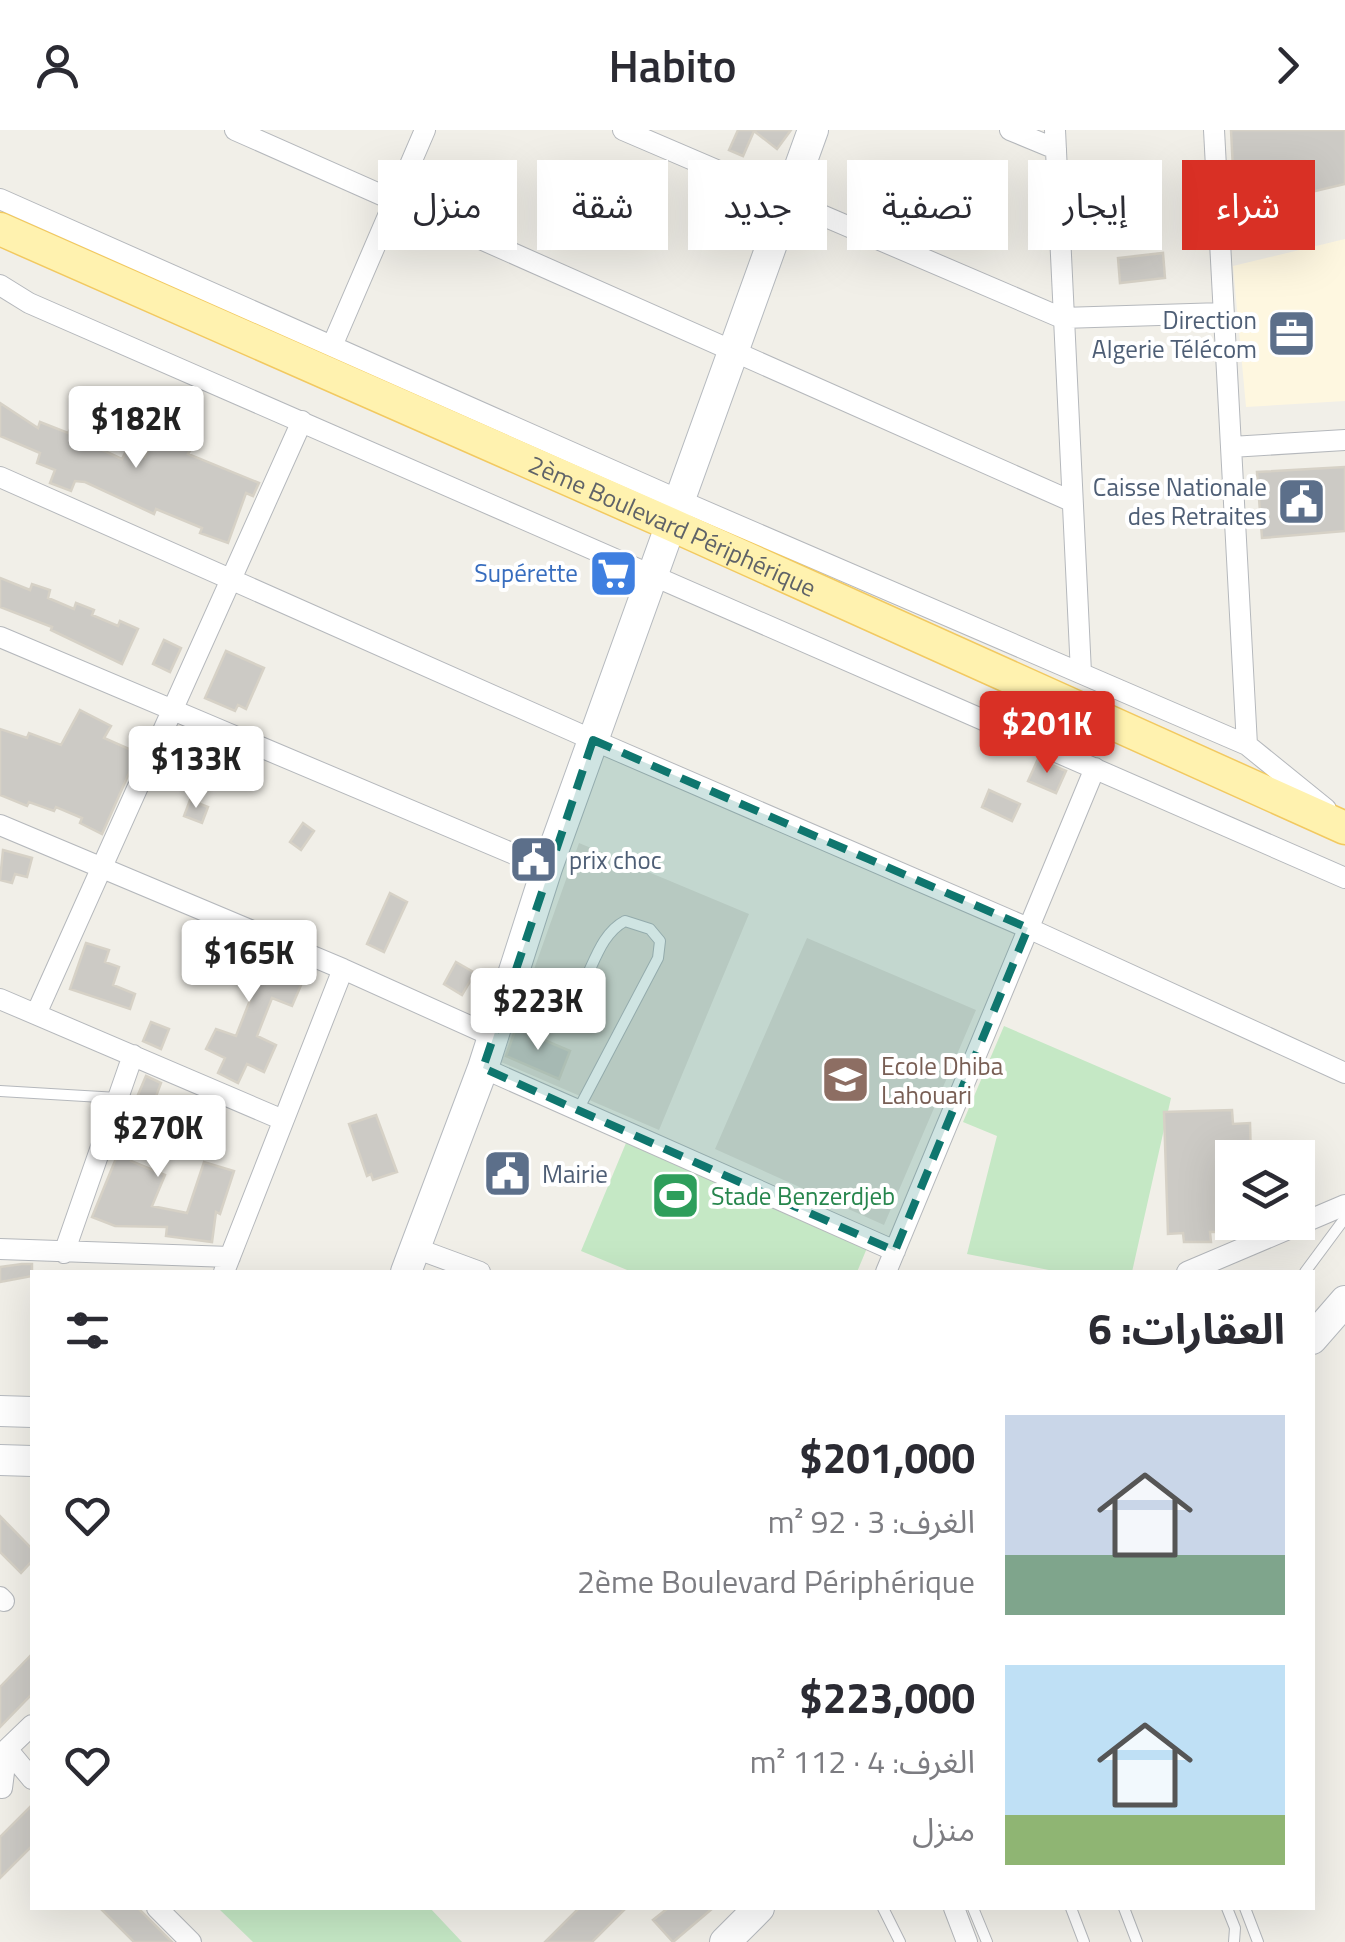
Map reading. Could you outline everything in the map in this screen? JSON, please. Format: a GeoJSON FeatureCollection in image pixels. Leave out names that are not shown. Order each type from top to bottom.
{"type":"FeatureCollection","features":[{"type":"Feature","properties":{"kind":"main road","name":"2ème Boulevard Périphérique"},"geometry":{"type":"LineString","coordinates":[[0,229],[671,522],[1345,826]]}},
{"type":"Feature","properties":{"kind":"main road","name":"2ème Boulevard Périphérique"},"geometry":{"type":"LineString","coordinates":[[0,251],[671,522],[1345,845]]}},
{"type":"Feature","properties":{"kind":"street"},"geometry":{"type":"LineString","coordinates":[[234,130],[378,192]]}},
{"type":"Feature","properties":{"kind":"street"},"geometry":{"type":"LineString","coordinates":[[412,160],[425,130]]}},
{"type":"Feature","properties":{"kind":"street"},"geometry":{"type":"LineString","coordinates":[[624,130],[692,160]]}},
{"type":"Feature","properties":{"kind":"street"},"geometry":{"type":"LineString","coordinates":[[802,160],[813,130]]}},
{"type":"Feature","properties":{"kind":"street"},"geometry":{"type":"LineString","coordinates":[[1010,130],[1056,140],[1081,673]]}},
{"type":"Feature","properties":{"kind":"street"},"geometry":{"type":"LineString","coordinates":[[1214,130],[1247,745]]}},
{"type":"Feature","properties":{"kind":"street"},"geometry":{"type":"LineString","coordinates":[[0,198],[332,346],[671,522],[1081,673],[1247,745],[1345,826]]}},
{"type":"Feature","properties":{"kind":"street"},"geometry":{"type":"LineString","coordinates":[[827,219],[1062,318],[1223,313]]}},
{"type":"Feature","properties":{"kind":"street"},"geometry":{"type":"LineString","coordinates":[[332,346],[378,239]]}},
{"type":"Feature","properties":{"kind":"street"},"geometry":{"type":"LineString","coordinates":[[510,250],[1071,501]]}},
{"type":"Feature","properties":{"kind":"street"},"geometry":{"type":"LineString","coordinates":[[468,1270],[410,1260],[483,1068],[547,868],[769,250]]}},
{"type":"Feature","properties":{"kind":"street"},"geometry":{"type":"LineString","coordinates":[[0,285],[30,303],[1345,878]]}},
{"type":"Feature","properties":{"kind":"street"},"geometry":{"type":"LineString","coordinates":[[36,1014],[302,422]]}},
{"type":"Feature","properties":{"kind":"street"},"geometry":{"type":"LineString","coordinates":[[1230,448],[1345,440]]}},
{"type":"Feature","properties":{"kind":"street"},"geometry":{"type":"LineString","coordinates":[[0,477],[1028,928],[1345,1073]]}},
{"type":"Feature","properties":{"kind":"street"},"geometry":{"type":"LineString","coordinates":[[0,637],[547,868]]}},
{"type":"Feature","properties":{"kind":"street"},"geometry":{"type":"LineString","coordinates":[[887,1270],[1095,768]]}},
{"type":"Feature","properties":{"kind":"street"},"geometry":{"type":"LineString","coordinates":[[0,825],[494,1037]]}},
{"type":"Feature","properties":{"kind":"street"},"geometry":{"type":"LineString","coordinates":[[0,1249],[227,1265],[343,969]]}},
{"type":"Feature","properties":{"kind":"street"},"geometry":{"type":"LineString","coordinates":[[0,999],[283,1120]]}},
{"type":"Feature","properties":{"kind":"street"},"geometry":{"type":"LineString","coordinates":[[64,1253],[132,1055]]}},
{"type":"Feature","properties":{"kind":"street"},"geometry":{"type":"LineString","coordinates":[[483,1068],[895,1250]]}},
{"type":"Feature","properties":{"kind":"street"},"geometry":{"type":"LineString","coordinates":[[1192,1270],[1345,1205]]}},
{"type":"Feature","properties":{"kind":"street"},"geometry":{"type":"LineString","coordinates":[[1315,1336],[1345,1301]]}},
{"type":"Feature","properties":{"kind":"street"},"geometry":{"type":"LineString","coordinates":[[0,1411],[30,1412]]}},
{"type":"Feature","properties":{"kind":"street"},"geometry":{"type":"LineString","coordinates":[[0,1460],[30,1461]]}},
{"type":"Feature","properties":{"kind":"street"},"geometry":{"type":"LineString","coordinates":[[30,1728],[8,1749],[1,1789],[30,1779]]}},
{"type":"Feature","properties":{"kind":"street"},"geometry":{"type":"LineString","coordinates":[[8,1749],[30,1776]]}},
{"type":"Feature","properties":{"kind":"street"},"geometry":{"type":"LineString","coordinates":[[159,1910],[191,1942]]}},
{"type":"Feature","properties":{"kind":"street"},"geometry":{"type":"LineString","coordinates":[[725,1942],[758,1910]]}},
{"type":"Feature","properties":{"kind":"street"},"geometry":{"type":"LineString","coordinates":[[955,1910],[967,1942]]}},
{"type":"Feature","properties":{"kind":"lane"},"geometry":{"type":"LineString","coordinates":[[578,1110],[658,958],[660,941],[650,930],[625,921],[607,935],[586,978]]}},
{"type":"Feature","properties":{"kind":"lane"},"geometry":{"type":"LineString","coordinates":[[0,1091],[119,1098]]}},
{"type":"Feature","properties":{"kind":"lane"},"geometry":{"type":"LineString","coordinates":[[1306,1270],[1345,1218]]}},
{"type":"Feature","properties":{"kind":"lane"},"geometry":{"type":"LineString","coordinates":[[884,1910],[900,1942]]}},
{"type":"Feature","properties":{"kind":"lane"},"geometry":{"type":"LineString","coordinates":[[974,1910],[987,1942]]}},
{"type":"Feature","properties":{"kind":"lane"},"geometry":{"type":"LineString","coordinates":[[1072,1910],[1084,1942]]}},
{"type":"Feature","properties":{"kind":"lane"},"geometry":{"type":"LineString","coordinates":[[1125,1910],[1137,1942]]}},
{"type":"Feature","properties":{"kind":"lane"},"geometry":{"type":"LineString","coordinates":[[1228,1910],[1235,1928],[1234,1942]]}},
{"type":"Feature","properties":{"kind":"lane"},"geometry":{"type":"LineString","coordinates":[[1246,1910],[1258,1942]]}},
{"type":"Feature","properties":{"kind":"highlighted area"},"geometry":{"type":"Polygon","coordinates":[[[593,740],[1028,928],[895,1251],[483,1068],[593,740]]]}},
{"type":"Feature","properties":{"kind":"shaded area","name":"Direction Algerie Télécom"},"geometry":{"type":"Polygon","coordinates":[[[1345,239],[1345,401],[1246,407],[1233,266],[1315,250],[1315,246],[1345,239]]]}},
{"type":"Feature","properties":{"kind":"shaded area"},"geometry":{"type":"Polygon","coordinates":[[[579,843],[749,914],[659,1130],[501,1062],[579,843]]]}},
{"type":"Feature","properties":{"kind":"shaded area","name":"Ecole Dhiba Lahouari"},"geometry":{"type":"Polygon","coordinates":[[[807,938],[976,1010],[884,1225],[715,1149],[807,938]]]}},
{"type":"Feature","properties":{"kind":"green space"},"geometry":{"type":"Polygon","coordinates":[[[1004,1026],[1171,1098],[1132,1270],[1049,1270],[967,1254],[997,1136],[963,1122],[1004,1026]]]}},
{"type":"Feature","properties":{"kind":"green space","name":"Stade Benzerdjeb"},"geometry":{"type":"Polygon","coordinates":[[[626,1143],[867,1248],[858,1270],[627,1270],[581,1251],[626,1143]]]}},
{"type":"Feature","properties":{"kind":"green space"},"geometry":{"type":"Polygon","coordinates":[[[220,1910],[432,1910],[462,1942],[253,1942],[220,1910]]]}},
{"type":"Feature","properties":{"kind":"building"},"geometry":{"type":"Polygon","coordinates":[[[738,130],[791,130],[777,149],[754,131],[743,156],[729,150],[738,130]]]}},
{"type":"Feature","properties":{"kind":"building"},"geometry":{"type":"Polygon","coordinates":[[[1231,130],[1345,130],[1345,184],[1315,191],[1315,160],[1232,160],[1231,130]]]}},
{"type":"Feature","properties":{"kind":"building"},"geometry":{"type":"Polygon","coordinates":[[[1163,253],[1165,278],[1120,283],[1118,258],[1163,253]]]}},
{"type":"Feature","properties":{"kind":"building"},"geometry":{"type":"Polygon","coordinates":[[[87,401],[110,411],[98,448],[122,459],[127,449],[145,457],[158,431],[191,449],[188,454],[259,483],[253,496],[246,493],[228,543],[200,533],[202,528],[156,509],[154,514],[85,482],[75,481],[71,491],[50,483],[55,470],[37,463],[40,453],[0,436],[0,403],[38,428],[40,422],[68,433],[87,401]]]}},
{"type":"Feature","properties":{"kind":"building","name":"Caisse Nationale des Retraites"},"geometry":{"type":"Polygon","coordinates":[[[1345,467],[1345,531],[1262,538],[1257,472],[1345,467]]]}},
{"type":"Feature","properties":{"kind":"building"},"geometry":{"type":"Polygon","coordinates":[[[0,578],[30,590],[32,584],[50,590],[48,598],[74,609],[76,603],[118,626],[120,621],[138,629],[122,664],[51,630],[52,627],[0,607],[0,578]]]}},
{"type":"Feature","properties":{"kind":"building"},"geometry":{"type":"Polygon","coordinates":[[[164,640],[181,648],[170,672],[153,664],[164,640]]]}},
{"type":"Feature","properties":{"kind":"building"},"geometry":{"type":"Polygon","coordinates":[[[226,651],[264,668],[246,709],[238,705],[235,711],[205,698],[226,651]]]}},
{"type":"Feature","properties":{"kind":"building"},"geometry":{"type":"Polygon","coordinates":[[[80,710],[111,726],[104,738],[138,753],[102,834],[80,823],[82,818],[56,807],[54,811],[29,802],[27,806],[0,795],[0,729],[27,738],[29,733],[61,745],[80,710]]]}},
{"type":"Feature","properties":{"kind":"building"},"geometry":{"type":"Polygon","coordinates":[[[1038,759],[1066,771],[1056,793],[1028,781],[1038,759]]]}},
{"type":"Feature","properties":{"kind":"building"},"geometry":{"type":"Polygon","coordinates":[[[989,790],[1020,804],[1012,821],[982,807],[989,790]]]}},
{"type":"Feature","properties":{"kind":"building"},"geometry":{"type":"Polygon","coordinates":[[[190,800],[208,807],[202,823],[184,816],[190,800]]]}},
{"type":"Feature","properties":{"kind":"building"},"geometry":{"type":"Polygon","coordinates":[[[303,823],[314,831],[301,850],[290,842],[303,823]]]}},
{"type":"Feature","properties":{"kind":"building"},"geometry":{"type":"Polygon","coordinates":[[[3,850],[32,858],[27,877],[15,874],[12,883],[0,880],[3,850]]]}},
{"type":"Feature","properties":{"kind":"building"},"geometry":{"type":"Polygon","coordinates":[[[390,893],[407,902],[384,952],[367,944],[390,893]]]}},
{"type":"Feature","properties":{"kind":"building"},"geometry":{"type":"Polygon","coordinates":[[[206,934],[305,976],[292,1006],[272,998],[257,1036],[276,1045],[264,1072],[247,1064],[238,1083],[218,1073],[225,1058],[206,1049],[216,1029],[236,1036],[254,990],[233,981],[237,973],[196,957],[206,934]]]}},
{"type":"Feature","properties":{"kind":"building"},"geometry":{"type":"Polygon","coordinates":[[[86,943],[109,950],[105,962],[119,967],[113,985],[135,994],[130,1009],[70,989],[86,943]]]}},
{"type":"Feature","properties":{"kind":"building"},"geometry":{"type":"Polygon","coordinates":[[[456,962],[475,973],[462,995],[444,984],[456,962]]]}},
{"type":"Feature","properties":{"kind":"building"},"geometry":{"type":"Polygon","coordinates":[[[151,1022],[169,1029],[161,1049],[143,1041],[151,1022]]]}},
{"type":"Feature","properties":{"kind":"building"},"geometry":{"type":"Polygon","coordinates":[[[516,1028],[570,1051],[559,1079],[506,1056],[516,1028]]]}},
{"type":"Feature","properties":{"kind":"building"},"geometry":{"type":"Polygon","coordinates":[[[146,1076],[161,1083],[155,1099],[168,1104],[165,1112],[182,1117],[178,1131],[147,1122],[131,1161],[165,1175],[152,1206],[187,1213],[204,1162],[234,1171],[220,1214],[216,1212],[212,1242],[166,1236],[167,1227],[115,1226],[92,1217],[146,1076]]]}},
{"type":"Feature","properties":{"kind":"building"},"geometry":{"type":"Polygon","coordinates":[[[1232,1110],[1233,1124],[1250,1123],[1250,1140],[1215,1140],[1215,1232],[1210,1232],[1211,1242],[1184,1242],[1183,1233],[1168,1234],[1164,1112],[1232,1110]]]}},
{"type":"Feature","properties":{"kind":"building"},"geometry":{"type":"Polygon","coordinates":[[[376,1115],[397,1172],[373,1180],[371,1174],[367,1176],[349,1124],[376,1115]]]}},
{"type":"Feature","properties":{"kind":"building"},"geometry":{"type":"Polygon","coordinates":[[[32,1264],[32,1270],[30,1276],[0,1282],[0,1267],[32,1264]]]}},
{"type":"Feature","properties":{"kind":"building"},"geometry":{"type":"Polygon","coordinates":[[[0,1516],[30,1547],[30,1563],[21,1573],[0,1552],[0,1516]]]}},
{"type":"Feature","properties":{"kind":"building"},"geometry":{"type":"Polygon","coordinates":[[[30,1656],[30,1696],[0,1727],[0,1687],[30,1656]]]}},
{"type":"Feature","properties":{"kind":"building"},"geometry":{"type":"Polygon","coordinates":[[[30,1807],[30,1848],[0,1878],[0,1837],[30,1807]]]}},
{"type":"Feature","properties":{"kind":"building"},"geometry":{"type":"Polygon","coordinates":[[[102,1910],[140,1910],[172,1942],[134,1942],[102,1910]]]}},
{"type":"Feature","properties":{"kind":"building"},"geometry":{"type":"Polygon","coordinates":[[[577,1910],[624,1910],[592,1942],[545,1942],[577,1910]]]}},
{"type":"Feature","properties":{"kind":"building"},"geometry":{"type":"Polygon","coordinates":[[[666,1910],[711,1910],[673,1942],[653,1920],[666,1910]]]}},
{"type":"Feature","properties":{"kind":"place","name":"Direction Algerie Télécom"},"geometry":{"type":"Point","coordinates":[1292,334]}},
{"type":"Feature","properties":{"kind":"place","name":"Caisse Nationale des Retraites"},"geometry":{"type":"Point","coordinates":[1302,501]}},
{"type":"Feature","properties":{"kind":"place","name":"Supérette"},"geometry":{"type":"Point","coordinates":[613,573]}},
{"type":"Feature","properties":{"kind":"place","name":"prix choc"},"geometry":{"type":"Point","coordinates":[534,860]}},
{"type":"Feature","properties":{"kind":"place","name":"Ecole Dhiba Lahouari"},"geometry":{"type":"Point","coordinates":[846,1080]}},
{"type":"Feature","properties":{"kind":"place","name":"Mairie"},"geometry":{"type":"Point","coordinates":[507,1174]}},
{"type":"Feature","properties":{"kind":"place","name":"Stade Benzerdjeb"},"geometry":{"type":"Point","coordinates":[676,1196]}}]}
